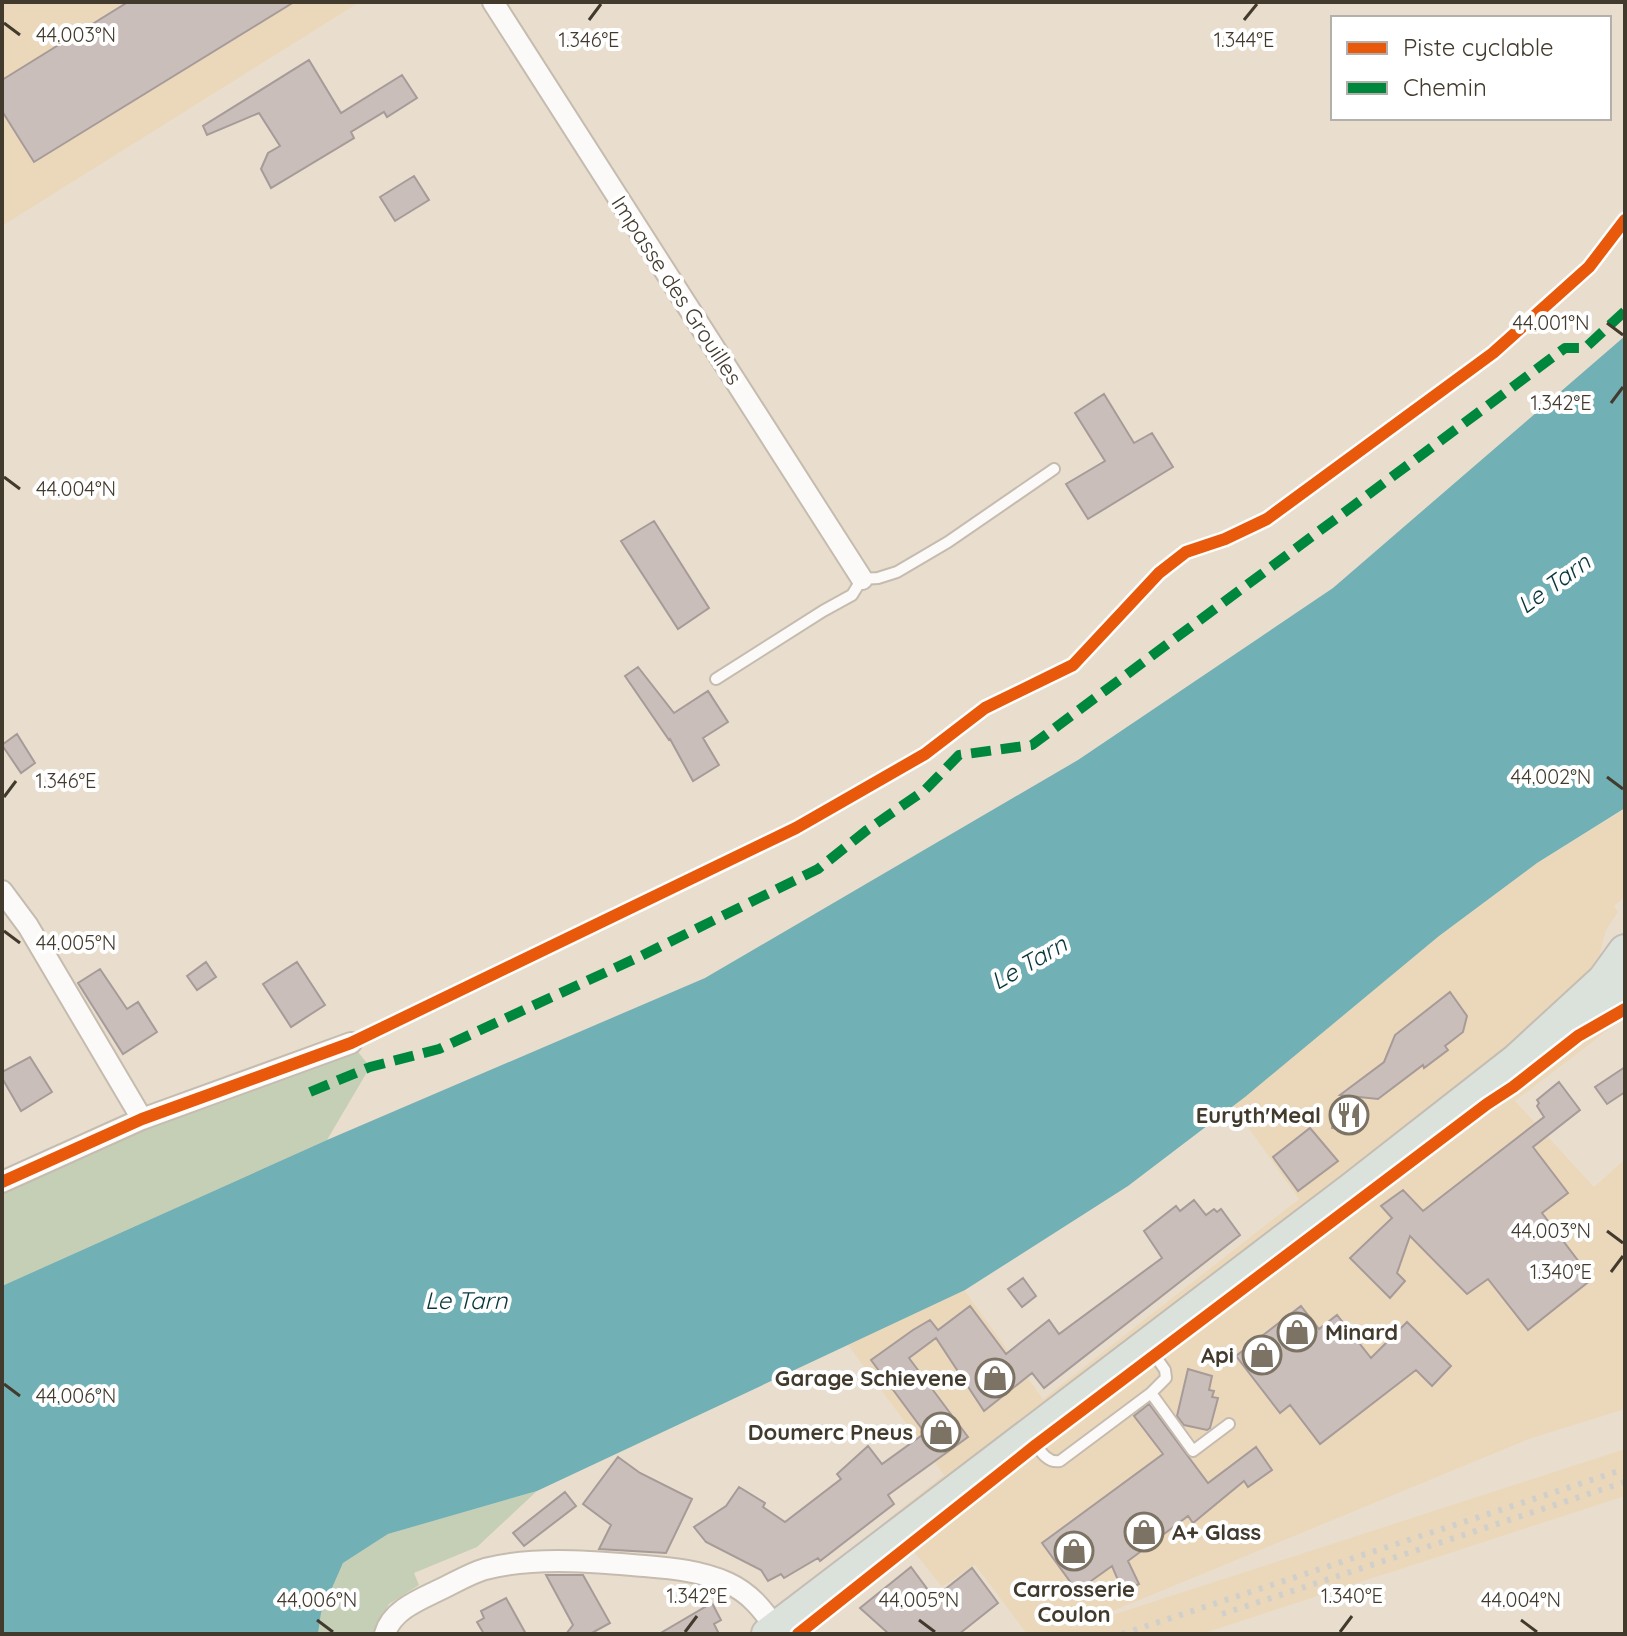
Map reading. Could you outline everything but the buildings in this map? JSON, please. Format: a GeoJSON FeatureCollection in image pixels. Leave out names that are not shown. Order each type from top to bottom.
{"type":"FeatureCollection","features":[{"type":"Feature","properties":{"kind":"main road"},"geometry":{"type":"LineString","coordinates":[[772,1631],[1517,1060],[1604,980],[1625,951]]}},
{"type":"Feature","properties":{"kind":"main road"},"geometry":{"type":"LineString","coordinates":[[1517,1060],[1625,995]]}},
{"type":"Feature","properties":{"kind":"street","name":"Impasse des Grouilles"},"geometry":{"type":"LineString","coordinates":[[493,2],[862,579]]}},
{"type":"Feature","properties":{"kind":"street"},"geometry":{"type":"LineString","coordinates":[[2,891],[28,926],[142,1119]]}},
{"type":"Feature","properties":{"kind":"street"},"geometry":{"type":"LineString","coordinates":[[2,1182],[142,1119],[351,1043]]}},
{"type":"Feature","properties":{"kind":"street"},"geometry":{"type":"LineString","coordinates":[[385,1634],[395,1617],[413,1602],[484,1570],[534,1562],[584,1561],[690,1570],[729,1583],[756,1601],[772,1631]]}},
{"type":"Feature","properties":{"kind":"lane"},"geometry":{"type":"LineString","coordinates":[[716,679],[852,595],[862,579],[897,572],[948,542],[1054,469]]}},
{"type":"Feature","properties":{"kind":"lane"},"geometry":{"type":"LineString","coordinates":[[1028,1436],[1048,1459],[1060,1461],[1151,1393],[1166,1378],[1165,1370],[1147,1345]]}},
{"type":"Feature","properties":{"kind":"lane"},"geometry":{"type":"LineString","coordinates":[[1151,1393],[1193,1451],[1229,1424]]}},
{"type":"Feature","properties":{"kind":"shaded area"},"geometry":{"type":"Polygon","coordinates":[[[2,2],[360,2],[2,226],[2,2]]]}},
{"type":"Feature","properties":{"kind":"shaded area"},"geometry":{"type":"Polygon","coordinates":[[[1625,809],[1625,897],[1614,906],[1618,912],[1606,930],[1600,953],[1625,985],[1625,1017],[1515,1101],[1594,1187],[1625,1159],[1625,1409],[1529,1439],[1069,1629],[1625,1449],[1625,1496],[1201,1634],[1027,1634],[975,1565],[942,1587],[888,1519],[944,1475],[848,1345],[964,1290],[1043,1399],[1299,1199],[1233,1106],[1439,936],[1537,863],[1625,809]]]}},
{"type":"Feature","properties":{"kind":"green space"},"geometry":{"type":"Polygon","coordinates":[[[351,1043],[370,1067],[327,1140],[2,1286],[2,1182],[351,1043]]]}},
{"type":"Feature","properties":{"kind":"green space"},"geometry":{"type":"Polygon","coordinates":[[[537,1491],[477,1547],[414,1573],[419,1585],[389,1604],[373,1634],[318,1634],[321,1613],[343,1563],[388,1534],[537,1491]]]}},
{"type":"Feature","properties":{"kind":"water","name":"Le Tarn"},"geometry":{"type":"Polygon","coordinates":[[[1625,336],[1625,808],[1537,863],[1439,936],[1245,1097],[1128,1186],[965,1290],[537,1491],[388,1534],[343,1563],[321,1613],[318,1634],[2,1634],[2,1286],[327,1140],[705,978],[1078,760],[1333,588],[1625,336]]]}},
{"type":"Feature","properties":{"kind":"railway"},"geometry":{"type":"LineString","coordinates":[[1122,1634],[1625,1469]]}},
{"type":"Feature","properties":{"kind":"railway"},"geometry":{"type":"LineString","coordinates":[[1222,1614],[1625,1482]]}},
{"type":"Feature","properties":{"kind":"marked path"},"geometry":{"type":"LineString","coordinates":[[310,1092],[370,1067],[439,1049],[641,956],[818,869],[925,790],[959,755],[1032,745],[1565,348],[1585,348],[1625,311]]}},
{"type":"Feature","properties":{"kind":"cycle path"},"geometry":{"type":"LineString","coordinates":[[2,1182],[142,1119],[351,1043],[796,828],[925,754],[985,708],[1073,665],[1159,573],[1186,552],[1225,539],[1267,519],[1493,353],[1589,267],[1625,220]]}},
{"type":"Feature","properties":{"kind":"cycle path"},"geometry":{"type":"LineString","coordinates":[[798,1634],[1036,1445],[1487,1104],[1578,1036],[1625,1009]]}},
{"type":"Feature","properties":{"kind":"place","name":"Euryth'Meal"},"geometry":{"type":"Point","coordinates":[1349,1115]}},
{"type":"Feature","properties":{"kind":"place","name":"Minard"},"geometry":{"type":"Point","coordinates":[1297,1332]}},
{"type":"Feature","properties":{"kind":"place","name":"Api"},"geometry":{"type":"Point","coordinates":[1262,1355]}},
{"type":"Feature","properties":{"kind":"place","name":"Garage Schievene"},"geometry":{"type":"Point","coordinates":[995,1378]}},
{"type":"Feature","properties":{"kind":"place","name":"Doumerc Pneus"},"geometry":{"type":"Point","coordinates":[941,1432]}},
{"type":"Feature","properties":{"kind":"place","name":"A+ Glass"},"geometry":{"type":"Point","coordinates":[1144,1532]}},
{"type":"Feature","properties":{"kind":"place","name":"Carrosserie Coulon"},"geometry":{"type":"Point","coordinates":[1074,1551]}}]}
